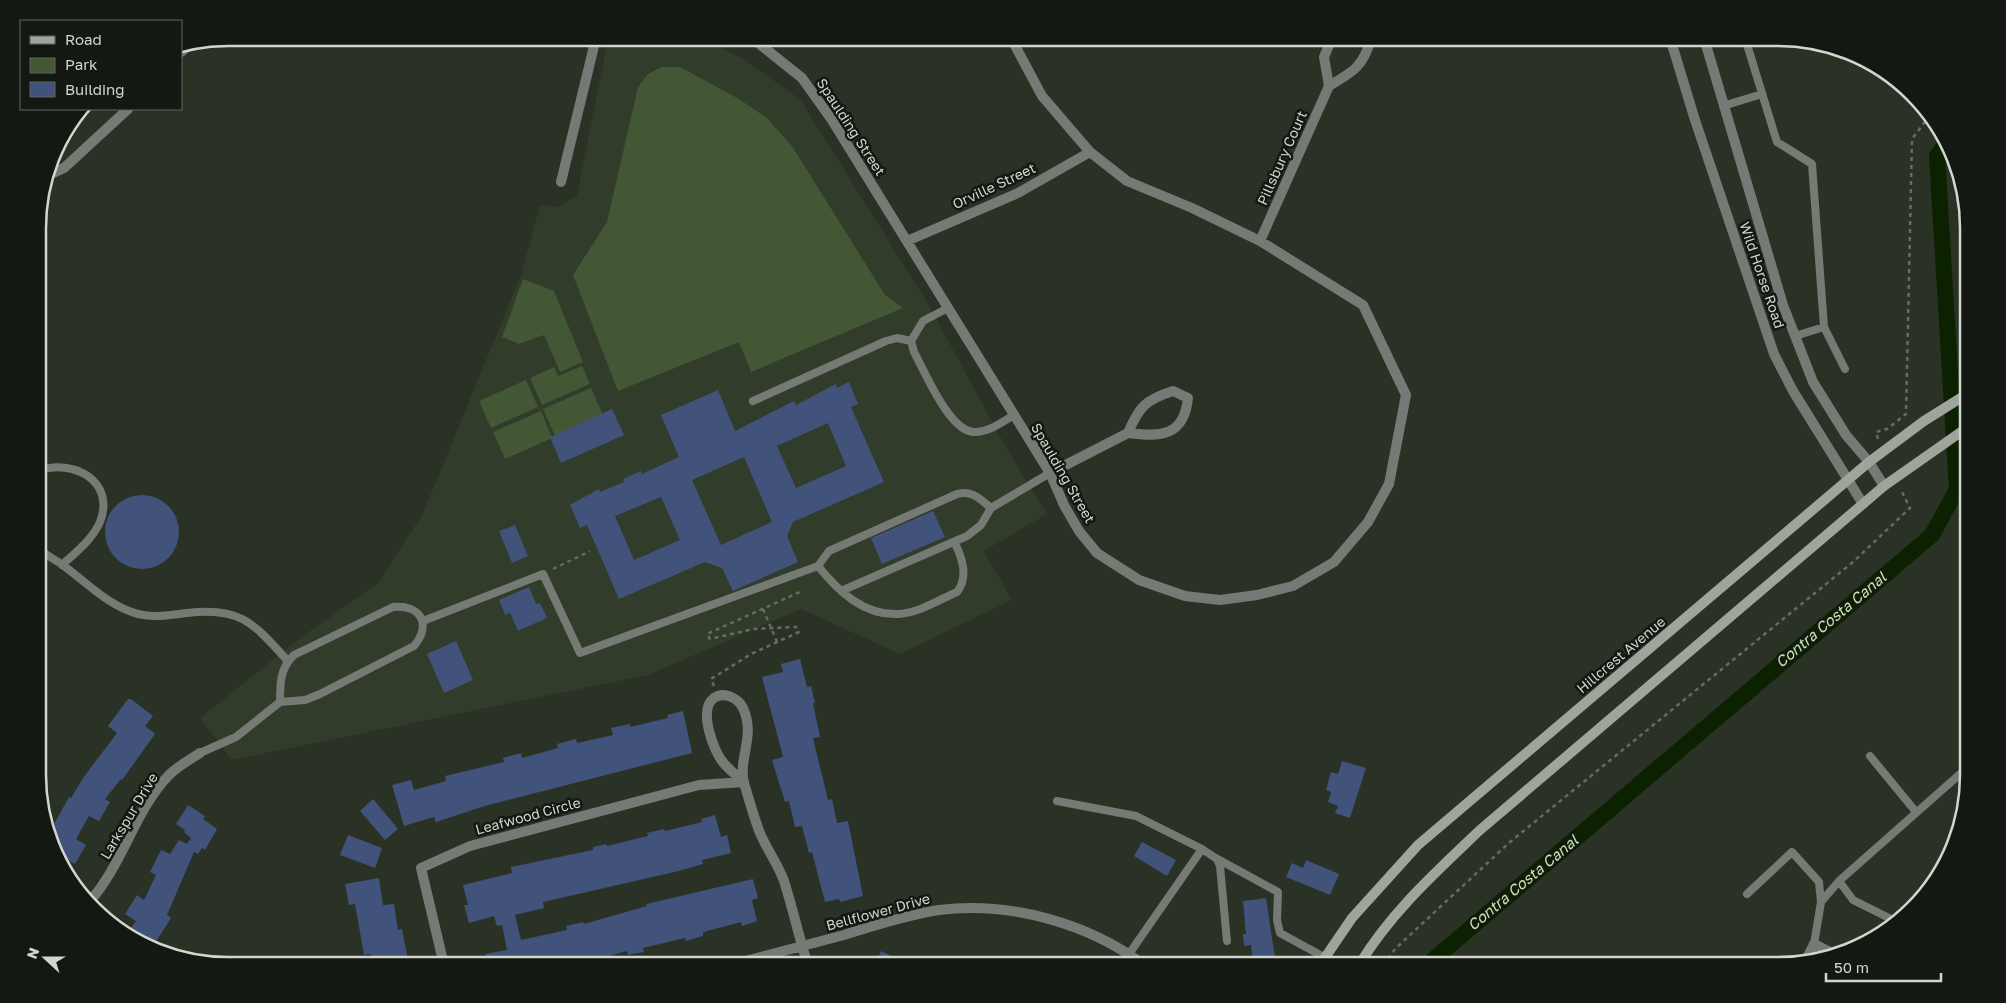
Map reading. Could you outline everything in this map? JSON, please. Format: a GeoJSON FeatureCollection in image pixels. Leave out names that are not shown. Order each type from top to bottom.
{"type":"FeatureCollection","features":[{"type":"Feature","properties":{"kind":"main road","name":"Hillcrest Avenue"},"geometry":{"type":"LineString","coordinates":[[1325,957],[1374,891],[1418,845],[1869,462],[1924,421],[1960,399]]}},
{"type":"Feature","properties":{"kind":"main road"},"geometry":{"type":"LineString","coordinates":[[1364,957],[1391,918],[1429,878],[1480,830],[1884,486],[1960,433]]}},
{"type":"Feature","properties":{"kind":"street"},"geometry":{"type":"LineString","coordinates":[[561,182],[594,46]]}},
{"type":"Feature","properties":{"kind":"street","name":"Spaulding Street"},"geometry":{"type":"LineString","coordinates":[[762,46],[802,78],[832,120],[1050,473],[1064,505],[1079,530],[1098,553],[1138,580],[1185,596],[1220,600],[1257,595],[1293,586],[1334,562],[1368,522],[1389,484],[1406,395],[1363,305],[1260,241],[1192,208],[1127,181],[1090,152],[1042,96],[1015,46]]}},
{"type":"Feature","properties":{"kind":"street"},"geometry":{"type":"LineString","coordinates":[[1329,46],[1324,57],[1328,86],[1353,73],[1366,55],[1369,46]]}},
{"type":"Feature","properties":{"kind":"street","name":"Wild Horse Road"},"geometry":{"type":"LineString","coordinates":[[1672,46],[1695,120],[1774,354],[1793,391],[1863,504]]}},
{"type":"Feature","properties":{"kind":"street","name":"Wild Horse Road"},"geometry":{"type":"LineString","coordinates":[[1706,46],[1782,305],[1813,382],[1846,435],[1869,462],[1884,486]]}},
{"type":"Feature","properties":{"kind":"street","name":"Pillsbury Court"},"geometry":{"type":"LineString","coordinates":[[1260,241],[1328,86]]}},
{"type":"Feature","properties":{"kind":"street"},"geometry":{"type":"LineString","coordinates":[[55,172],[64,168],[127,110]]}},
{"type":"Feature","properties":{"kind":"street","name":"Orville Street"},"geometry":{"type":"LineString","coordinates":[[907,241],[1018,193],[1090,152]]}},
{"type":"Feature","properties":{"kind":"street"},"geometry":{"type":"LineString","coordinates":[[1050,473],[1128,434],[1149,436],[1171,432],[1186,416],[1188,398],[1173,391],[1152,397],[1138,411],[1128,434]]}},
{"type":"Feature","properties":{"kind":"street"},"geometry":{"type":"LineString","coordinates":[[744,782],[721,760],[714,745],[706,718],[708,706],[715,698],[720,696],[731,697],[743,708],[749,736],[744,760],[744,782],[759,831],[784,882],[805,957]]}},
{"type":"Feature","properties":{"kind":"street","name":"Larkspur Drive"},"geometry":{"type":"LineString","coordinates":[[93,897],[123,854],[144,812],[163,783],[175,770],[200,753]]}},
{"type":"Feature","properties":{"kind":"street","name":"Leafwood Circle"},"geometry":{"type":"LineString","coordinates":[[442,957],[421,868],[470,846],[699,785],[744,782]]}},
{"type":"Feature","properties":{"kind":"street","name":"Bellflower Drive"},"geometry":{"type":"LineString","coordinates":[[760,957],[923,913],[968,909],[1013,912],[1039,917],[1085,932],[1133,957]]}},
{"type":"Feature","properties":{"kind":"street"},"geometry":{"type":"LineString","coordinates":[[1809,954],[1814,944],[1827,950]]}},
{"type":"Feature","properties":{"kind":"lane"},"geometry":{"type":"LineString","coordinates":[[1747,46],[1777,142],[1812,164],[1824,327],[1845,369]]}},
{"type":"Feature","properties":{"kind":"lane"},"geometry":{"type":"LineString","coordinates":[[1724,106],[1762,94]]}},
{"type":"Feature","properties":{"kind":"lane"},"geometry":{"type":"LineString","coordinates":[[948,308],[923,321],[911,341],[914,352],[952,421],[959,427],[973,433],[980,432],[1014,415]]}},
{"type":"Feature","properties":{"kind":"lane"},"geometry":{"type":"LineString","coordinates":[[1795,336],[1824,327]]}},
{"type":"Feature","properties":{"kind":"lane"},"geometry":{"type":"LineString","coordinates":[[753,401],[886,341],[897,338],[911,341]]}},
{"type":"Feature","properties":{"kind":"lane"},"geometry":{"type":"LineString","coordinates":[[46,469],[56,467],[80,472],[95,482],[103,496],[100,521],[93,534],[62,565]]}},
{"type":"Feature","properties":{"kind":"lane"},"geometry":{"type":"LineString","coordinates":[[841,591],[955,542],[981,525],[991,508],[1050,473]]}},
{"type":"Feature","properties":{"kind":"lane"},"geometry":{"type":"LineString","coordinates":[[423,621],[543,574],[580,653],[818,566],[829,551],[957,494],[966,492],[973,494],[991,508]]}},
{"type":"Feature","properties":{"kind":"lane"},"geometry":{"type":"LineString","coordinates":[[818,566],[841,591],[857,604],[886,613],[899,614],[919,609],[957,592],[964,575],[955,542]]}},
{"type":"Feature","properties":{"kind":"lane"},"geometry":{"type":"LineString","coordinates":[[46,554],[104,597],[136,614],[162,616],[211,610],[244,619],[264,634],[288,661]]}},
{"type":"Feature","properties":{"kind":"lane"},"geometry":{"type":"LineString","coordinates":[[200,753],[236,737],[280,702],[305,700],[320,694],[405,651],[419,640],[423,621],[415,610],[402,606],[393,607],[300,651],[288,661],[281,677],[280,702]]}},
{"type":"Feature","properties":{"kind":"lane"},"geometry":{"type":"LineString","coordinates":[[1870,756],[1916,812]]}},
{"type":"Feature","properties":{"kind":"lane"},"geometry":{"type":"LineString","coordinates":[[1821,902],[1839,881],[1960,774]]}},
{"type":"Feature","properties":{"kind":"lane"},"geometry":{"type":"LineString","coordinates":[[1057,801],[1136,816],[1202,849],[1278,892],[1277,920],[1280,933],[1316,957]]}},
{"type":"Feature","properties":{"kind":"lane"},"geometry":{"type":"LineString","coordinates":[[1129,954],[1145,928],[1202,849]]}},
{"type":"Feature","properties":{"kind":"lane"},"geometry":{"type":"LineString","coordinates":[[1747,894],[1792,852],[1819,882],[1821,902],[1814,944]]}},
{"type":"Feature","properties":{"kind":"lane"},"geometry":{"type":"LineString","coordinates":[[1214,856],[1220,866],[1227,941]]}},
{"type":"Feature","properties":{"kind":"lane"},"geometry":{"type":"LineString","coordinates":[[1839,881],[1853,900],[1890,918]]}},
{"type":"Feature","properties":{"kind":"path"},"geometry":{"type":"LineString","coordinates":[[543,574],[590,551]]}},
{"type":"Feature","properties":{"kind":"path"},"geometry":{"type":"LineString","coordinates":[[716,689],[711,679],[751,654],[799,632],[796,628],[753,629],[710,639],[707,634],[802,591]]}},
{"type":"Feature","properties":{"kind":"path"},"geometry":{"type":"LineString","coordinates":[[763,609],[777,642]]}},
{"type":"Feature","properties":{"kind":"shaded area"},"geometry":{"type":"Polygon","coordinates":[[[606,46],[717,46],[742,58],[800,99],[930,307],[1007,449],[1047,514],[984,551],[1012,600],[900,654],[801,609],[648,675],[232,760],[200,718],[300,638],[378,583],[423,513],[521,275],[540,205],[558,207],[577,195],[606,46]]]}},
{"type":"Feature","properties":{"kind":"green space"},"geometry":{"type":"Polygon","coordinates":[[[661,67],[680,67],[739,99],[767,118],[792,146],[885,295],[903,308],[751,372],[739,342],[618,391],[573,275],[607,222],[638,87],[648,74],[661,67]]]}},
{"type":"Feature","properties":{"kind":"green space"},"geometry":{"type":"Polygon","coordinates":[[[523,279],[554,291],[583,362],[560,372],[544,335],[519,344],[502,337],[523,279]]]}},
{"type":"Feature","properties":{"kind":"green space"},"geometry":{"type":"Polygon","coordinates":[[[582,366],[590,384],[542,405],[530,378],[554,367],[558,376],[582,366]]]}},
{"type":"Feature","properties":{"kind":"green space"},"geometry":{"type":"Polygon","coordinates":[[[526,380],[538,407],[491,428],[479,401],[526,380]]]}},
{"type":"Feature","properties":{"kind":"green space"},"geometry":{"type":"Polygon","coordinates":[[[591,388],[603,415],[555,436],[543,409],[591,388]]]}},
{"type":"Feature","properties":{"kind":"green space"},"geometry":{"type":"Polygon","coordinates":[[[541,411],[552,438],[505,459],[493,432],[541,411]]]}},
{"type":"Feature","properties":{"kind":"building"},"geometry":{"type":"Polygon","coordinates":[[[849,382],[858,404],[851,407],[884,482],[793,522],[787,536],[798,562],[733,591],[722,568],[705,562],[619,599],[587,525],[580,528],[570,505],[599,489],[600,492],[624,482],[623,479],[641,471],[642,474],[679,457],[661,415],[718,390],[735,431],[794,401],[796,405],[836,384],[837,388],[849,382]],[[828,423],[777,446],[796,488],[846,466],[828,423]],[[744,457],[692,480],[721,545],[772,522],[744,457]],[[661,497],[615,516],[634,560],[680,540],[661,497]]]}},
{"type":"Feature","properties":{"kind":"building"},"geometry":{"type":"Polygon","coordinates":[[[612,409],[624,435],[561,463],[550,437],[612,409]]]}},
{"type":"Feature","properties":{"kind":"building"},"geometry":{"type":"Polygon","coordinates":[[[149,495],[169,505],[177,518],[179,532],[177,546],[169,559],[156,567],[135,569],[115,559],[107,546],[105,525],[115,505],[128,497],[149,495]]]}},
{"type":"Feature","properties":{"kind":"building"},"geometry":{"type":"Polygon","coordinates":[[[933,511],[945,537],[882,564],[871,538],[933,511]]]}},
{"type":"Feature","properties":{"kind":"building"},"geometry":{"type":"Polygon","coordinates":[[[515,525],[528,556],[512,563],[499,531],[515,525]]]}},
{"type":"Feature","properties":{"kind":"building"},"geometry":{"type":"Polygon","coordinates":[[[529,587],[536,604],[540,603],[547,618],[518,631],[510,613],[505,615],[499,600],[529,587]]]}},
{"type":"Feature","properties":{"kind":"building"},"geometry":{"type":"Polygon","coordinates":[[[456,641],[473,680],[444,693],[427,654],[456,641]]]}},
{"type":"Feature","properties":{"kind":"building"},"geometry":{"type":"Polygon","coordinates":[[[800,659],[807,687],[811,686],[815,703],[813,703],[820,737],[813,738],[828,800],[832,799],[837,823],[848,821],[863,896],[840,902],[839,899],[825,902],[812,852],[809,853],[802,826],[795,827],[789,801],[785,802],[772,760],[783,757],[762,677],[783,672],[781,664],[800,659]]]}},
{"type":"Feature","properties":{"kind":"building"},"geometry":{"type":"Polygon","coordinates":[[[128,699],[131,699],[153,716],[145,726],[155,734],[122,780],[105,799],[110,802],[99,821],[89,816],[76,839],[86,845],[75,864],[68,860],[53,826],[69,797],[71,798],[83,778],[117,733],[108,726],[128,699]]]}},
{"type":"Feature","properties":{"kind":"building"},"geometry":{"type":"Polygon","coordinates":[[[683,711],[692,753],[485,806],[436,822],[434,817],[404,826],[392,785],[411,780],[414,790],[446,781],[445,776],[504,762],[503,758],[521,753],[522,758],[558,748],[557,744],[576,739],[577,743],[613,735],[611,728],[630,724],[630,727],[668,718],[667,715],[683,711]]]}},
{"type":"Feature","properties":{"kind":"building"},"geometry":{"type":"Polygon","coordinates":[[[1342,761],[1366,768],[1350,818],[1335,813],[1338,806],[1328,802],[1331,792],[1326,790],[1331,772],[1338,774],[1342,761]]]}},
{"type":"Feature","properties":{"kind":"building"},"geometry":{"type":"Polygon","coordinates":[[[373,799],[398,829],[385,840],[360,811],[373,799]]]}},
{"type":"Feature","properties":{"kind":"building"},"geometry":{"type":"Polygon","coordinates":[[[188,805],[205,816],[203,819],[217,829],[205,850],[202,848],[198,854],[194,852],[167,915],[171,918],[156,942],[131,928],[136,921],[125,914],[137,895],[144,900],[156,875],[150,872],[161,850],[170,854],[179,840],[187,844],[191,838],[184,832],[185,830],[176,824],[188,805]]]}},
{"type":"Feature","properties":{"kind":"building"},"geometry":{"type":"Polygon","coordinates":[[[715,815],[721,837],[727,835],[731,853],[702,860],[703,864],[679,871],[543,902],[544,908],[515,915],[521,940],[567,930],[566,926],[583,922],[584,924],[647,906],[646,904],[753,879],[758,898],[752,900],[757,921],[742,926],[741,922],[707,931],[703,933],[703,936],[686,941],[685,938],[643,948],[644,952],[628,955],[627,951],[606,957],[486,957],[485,954],[507,950],[502,925],[497,926],[494,916],[469,923],[464,905],[468,905],[463,885],[512,873],[511,867],[593,850],[593,847],[606,844],[607,846],[648,836],[647,833],[664,829],[665,831],[702,822],[701,819],[715,815]]]}},
{"type":"Feature","properties":{"kind":"building"},"geometry":{"type":"Polygon","coordinates":[[[348,835],[382,848],[375,868],[340,855],[348,835]]]}},
{"type":"Feature","properties":{"kind":"building"},"geometry":{"type":"Polygon","coordinates":[[[1142,842],[1176,860],[1167,876],[1134,856],[1142,842]]]}},
{"type":"Feature","properties":{"kind":"building"},"geometry":{"type":"Polygon","coordinates":[[[1306,860],[1339,874],[1330,895],[1286,877],[1292,863],[1303,868],[1306,860]]]}},
{"type":"Feature","properties":{"kind":"building"},"geometry":{"type":"Polygon","coordinates":[[[379,878],[383,905],[394,904],[398,930],[402,929],[407,957],[372,957],[371,954],[364,955],[355,904],[349,905],[345,884],[379,878]]]}},
{"type":"Feature","properties":{"kind":"building"},"geometry":{"type":"Polygon","coordinates":[[[1266,898],[1275,957],[1252,957],[1251,945],[1244,946],[1243,934],[1246,934],[1243,901],[1266,898]]]}},
{"type":"Feature","properties":{"kind":"building"},"geometry":{"type":"Polygon","coordinates":[[[881,951],[893,957],[878,957],[881,951]]]}},
{"type":"Feature","properties":{"kind":"waterway","name":"Contra Costa Canal"},"geometry":{"type":"LineString","coordinates":[[1436,957],[1932,535],[1957,489],[1937,156],[1942,150]]}}]}
